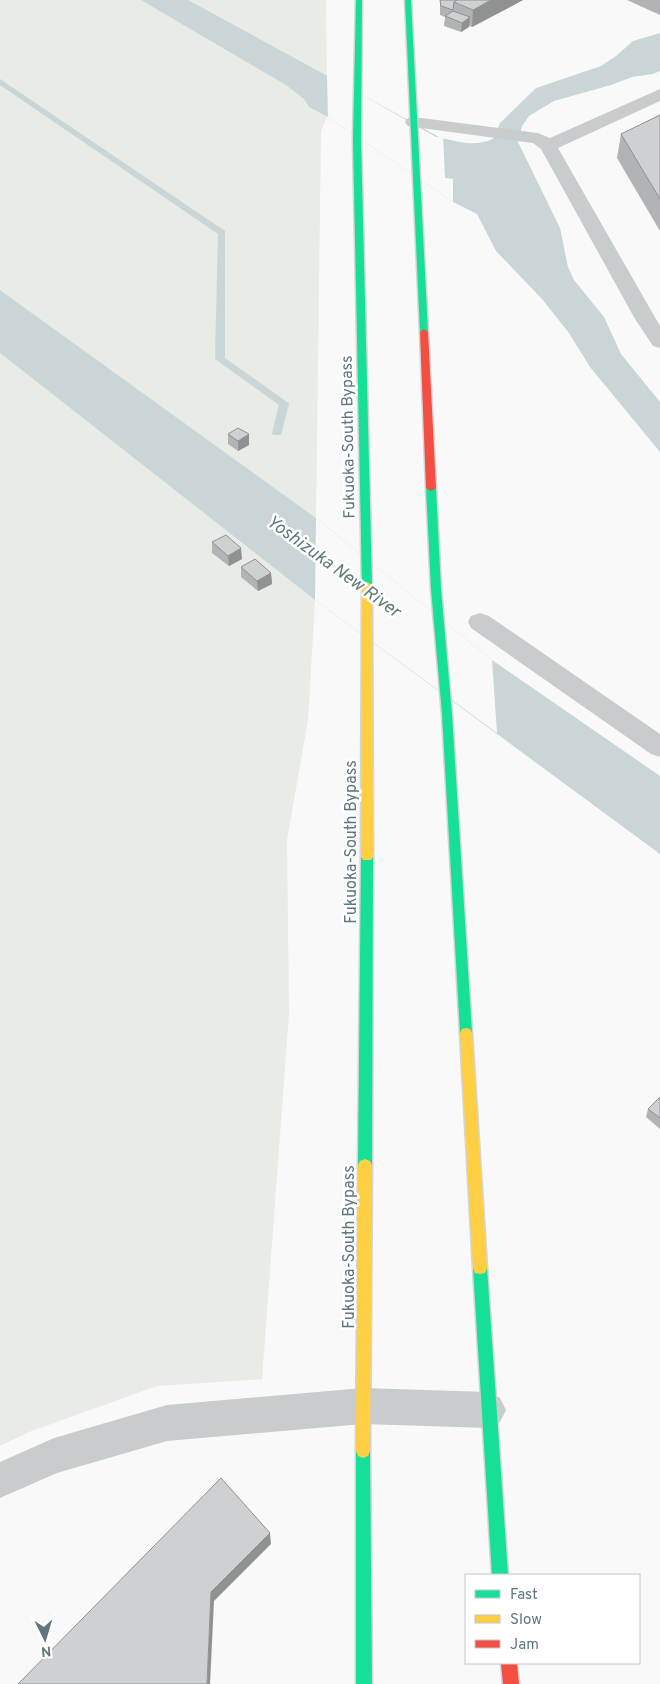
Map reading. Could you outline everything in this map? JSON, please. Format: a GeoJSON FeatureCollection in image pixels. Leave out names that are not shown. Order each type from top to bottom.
{"type":"FeatureCollection","features":[{"type":"Feature","properties":{"kind":"highway","name":"Fukuoka-South Bypass"},"geometry":{"type":"LineString","coordinates":[[359,0],[357,140],[368,652],[363,1406],[364,1684]]}},
{"type":"Feature","properties":{"kind":"highway"},"geometry":{"type":"LineString","coordinates":[[408,0],[436,589],[447,714],[488,1410],[500,1574]]}},
{"type":"Feature","properties":{"kind":"highway"},"geometry":{"type":"LineString","coordinates":[[508,1664],[510,1684]]}},
{"type":"Feature","properties":{"kind":"street"},"geometry":{"type":"LineString","coordinates":[[548,146],[660,94]]}},
{"type":"Feature","properties":{"kind":"street"},"geometry":{"type":"LineString","coordinates":[[414,122],[538,138],[548,146],[645,319],[660,342]]}},
{"type":"Feature","properties":{"kind":"street"},"geometry":{"type":"LineString","coordinates":[[480,622],[660,747]]}},
{"type":"Feature","properties":{"kind":"street"},"geometry":{"type":"LineString","coordinates":[[0,1480],[54,1456],[167,1423],[363,1406],[488,1410]]}},
{"type":"Feature","properties":{"kind":"shaded area"},"geometry":{"type":"Polygon","coordinates":[[[0,0],[326,0],[327,117],[321,131],[316,518],[0,290],[0,0]]]}},
{"type":"Feature","properties":{"kind":"shaded area"},"geometry":{"type":"Polygon","coordinates":[[[0,353],[315,600],[308,720],[287,840],[289,1013],[262,1379],[157,1386],[29,1432],[0,1446],[0,353]]]}},
{"type":"Feature","properties":{"kind":"water"},"geometry":{"type":"Polygon","coordinates":[[[141,0],[188,0],[441,138],[467,143],[480,143],[493,139],[500,123],[536,88],[601,66],[633,41],[660,33],[660,71],[632,77],[554,101],[529,116],[522,126],[518,142],[560,228],[568,267],[574,280],[604,317],[621,354],[660,402],[660,452],[590,367],[569,333],[542,299],[496,251],[477,214],[453,202],[328,117],[309,107],[304,99],[286,85],[141,0]]]}},
{"type":"Feature","properties":{"kind":"water","name":"Yoshizuka New River"},"geometry":{"type":"Polygon","coordinates":[[[0,290],[316,518],[492,660],[660,776],[660,854],[315,600],[0,353],[0,290]]]}},
{"type":"Feature","properties":{"kind":"pier"},"geometry":{"type":"Polygon","coordinates":[[[327,75],[436,137],[443,136],[445,178],[453,179],[453,202],[328,117],[327,75]]]}},
{"type":"Feature","properties":{"kind":"pier"},"geometry":{"type":"Polygon","coordinates":[[[316,518],[492,660],[497,733],[315,600],[316,518]]]}},
{"type":"Feature","properties":{"kind":"building"},"geometry":{"type":"Polygon","coordinates":[[[440,0],[457,0],[454,2],[453,10],[441,6],[440,0]]]}},
{"type":"Feature","properties":{"kind":"building"},"geometry":{"type":"Polygon","coordinates":[[[457,0],[491,0],[473,10],[454,2],[457,0]]]}},
{"type":"Feature","properties":{"kind":"building"},"geometry":{"type":"Polygon","coordinates":[[[453,11],[470,17],[462,23],[445,16],[453,11]]]}},
{"type":"Feature","properties":{"kind":"building"},"geometry":{"type":"Polygon","coordinates":[[[660,115],[660,199],[621,134],[660,115]]]}},
{"type":"Feature","properties":{"kind":"building"},"geometry":{"type":"Polygon","coordinates":[[[238,428],[249,434],[238,441],[228,434],[238,428]]]}},
{"type":"Feature","properties":{"kind":"building"},"geometry":{"type":"Polygon","coordinates":[[[226,535],[241,548],[228,556],[212,542],[226,535]]]}},
{"type":"Feature","properties":{"kind":"building"},"geometry":{"type":"Polygon","coordinates":[[[255,559],[271,573],[257,581],[241,567],[255,559]]]}},
{"type":"Feature","properties":{"kind":"building"},"geometry":{"type":"Polygon","coordinates":[[[660,1097],[660,1118],[648,1109],[660,1097]]]}},
{"type":"Feature","properties":{"kind":"building"},"geometry":{"type":"Polygon","coordinates":[[[221,1478],[270,1533],[211,1592],[207,1684],[18,1684],[221,1478]]]}},
{"type":"Feature","properties":{"kind":"waterway"},"geometry":{"type":"LineString","coordinates":[[0,81],[222,233],[220,359],[284,404],[277,433]]}},
{"type":"Feature","properties":{"kind":"traffic: fast"},"geometry":{"type":"LineString","coordinates":[[359,0],[357,140],[367,585]]}},
{"type":"Feature","properties":{"kind":"traffic: fast"},"geometry":{"type":"LineString","coordinates":[[408,0],[424,332]]}},
{"type":"Feature","properties":{"kind":"traffic: fast"},"geometry":{"type":"LineString","coordinates":[[431,488],[466,1033]]}},
{"type":"Feature","properties":{"kind":"traffic: fast"},"geometry":{"type":"LineString","coordinates":[[365,1165],[367,857]]}},
{"type":"Feature","properties":{"kind":"traffic: fast"},"geometry":{"type":"LineString","coordinates":[[480,1268],[500,1574]]}},
{"type":"Feature","properties":{"kind":"traffic: fast"},"geometry":{"type":"LineString","coordinates":[[363,1451],[364,1684]]}},
{"type":"Feature","properties":{"kind":"traffic: slow"},"geometry":{"type":"LineString","coordinates":[[367,585],[367,857]]}},
{"type":"Feature","properties":{"kind":"traffic: slow"},"geometry":{"type":"LineString","coordinates":[[466,1033],[480,1268]]}},
{"type":"Feature","properties":{"kind":"traffic: slow"},"geometry":{"type":"LineString","coordinates":[[363,1451],[365,1165]]}},
{"type":"Feature","properties":{"kind":"traffic: jam"},"geometry":{"type":"LineString","coordinates":[[424,332],[431,488]]}},
{"type":"Feature","properties":{"kind":"traffic: jam"},"geometry":{"type":"LineString","coordinates":[[509,1664],[511,1684]]}}]}
